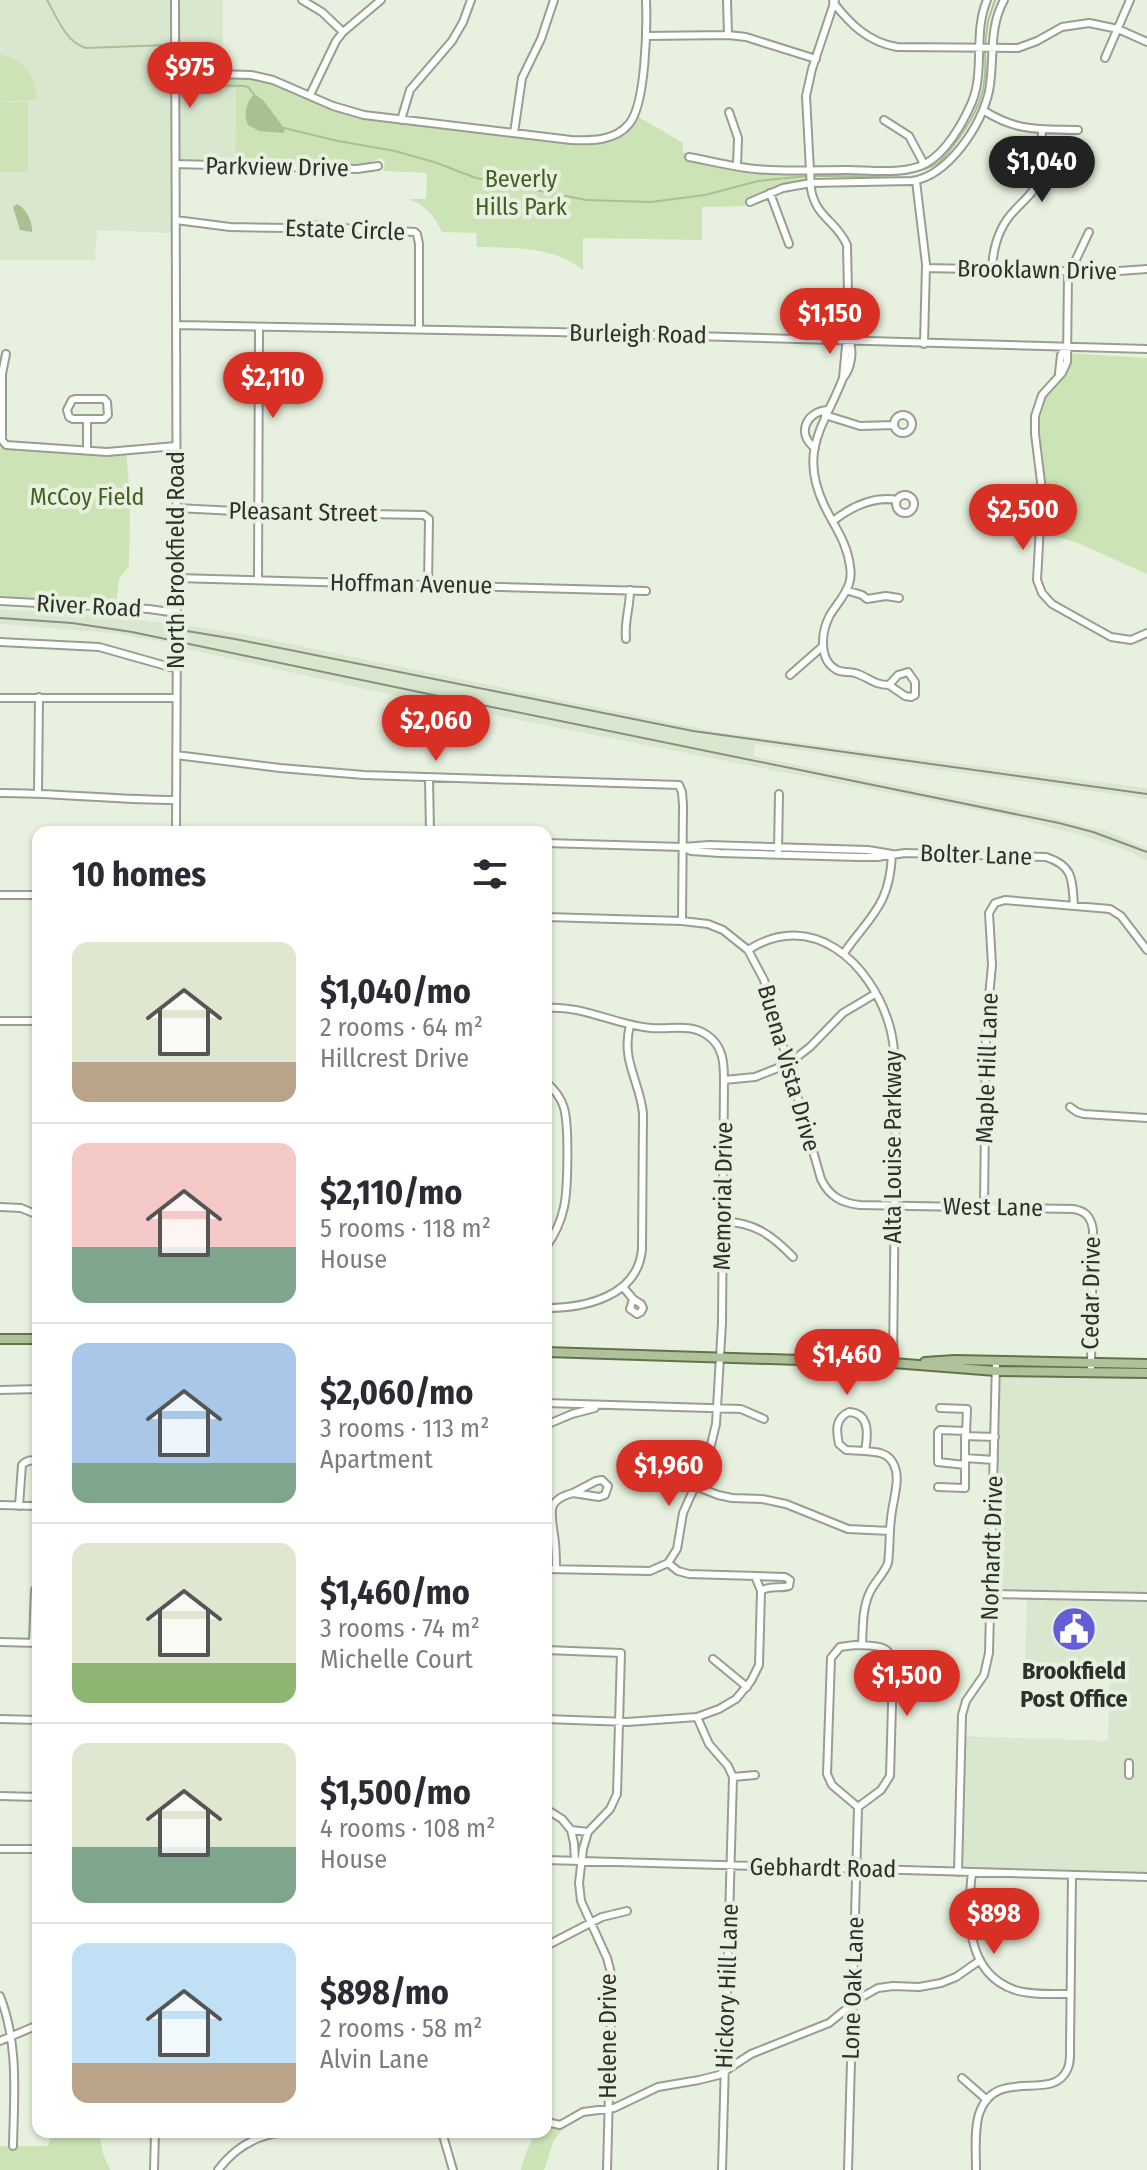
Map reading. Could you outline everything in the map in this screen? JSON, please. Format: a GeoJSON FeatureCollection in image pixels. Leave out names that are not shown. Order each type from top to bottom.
{"type":"FeatureCollection","features":[{"type":"Feature","properties":{"kind":"main road"},"geometry":{"type":"LineString","coordinates":[[0,1339],[32,1339]]}},
{"type":"Feature","properties":{"kind":"main road"},"geometry":{"type":"LineString","coordinates":[[552,1352],[1147,1369]]}},
{"type":"Feature","properties":{"kind":"main road"},"geometry":{"type":"LineString","coordinates":[[1091,1367],[1117,1372],[1147,1369]]}},
{"type":"Feature","properties":{"kind":"street","name":"North Brookfield Road"},"geometry":{"type":"LineString","coordinates":[[175,0],[176,826]]}},
{"type":"Feature","properties":{"kind":"street"},"geometry":{"type":"LineString","coordinates":[[302,0],[322,12],[343,32]]}},
{"type":"Feature","properties":{"kind":"street"},"geometry":{"type":"LineString","coordinates":[[310,95],[328,54],[343,32],[381,0]]}},
{"type":"Feature","properties":{"kind":"street"},"geometry":{"type":"LineString","coordinates":[[401,120],[410,90],[452,41],[471,0]]}},
{"type":"Feature","properties":{"kind":"street"},"geometry":{"type":"LineString","coordinates":[[514,133],[522,78],[541,39],[554,0]]}},
{"type":"Feature","properties":{"kind":"street"},"geometry":{"type":"LineString","coordinates":[[176,73],[251,75],[273,80],[356,113],[534,136],[595,140],[610,137],[632,121],[637,106],[646,36],[646,0]]}},
{"type":"Feature","properties":{"kind":"street"},"geometry":{"type":"LineString","coordinates":[[727,0],[728,35]]}},
{"type":"Feature","properties":{"kind":"street"},"geometry":{"type":"LineString","coordinates":[[689,157],[810,176],[916,181],[930,175],[947,163],[983,110],[990,84],[980,23],[987,0]]}},
{"type":"Feature","properties":{"kind":"street"},"geometry":{"type":"LineString","coordinates":[[750,202],[810,176],[898,170],[924,164],[938,154],[971,104],[985,49],[1004,0]]}},
{"type":"Feature","properties":{"kind":"street"},"geometry":{"type":"LineString","coordinates":[[1105,58],[1130,0]]}},
{"type":"Feature","properties":{"kind":"street"},"geometry":{"type":"LineString","coordinates":[[834,1],[861,33],[883,44],[914,48],[1022,47],[1056,29],[1096,23],[1147,42]]}},
{"type":"Feature","properties":{"kind":"street"},"geometry":{"type":"LineString","coordinates":[[834,1],[807,90],[806,104],[812,194],[817,209],[839,231],[847,245],[851,345],[847,374],[826,413],[815,448],[817,484],[825,507],[842,537],[850,577],[827,622],[823,646],[825,656],[835,669],[855,673],[878,685],[889,685],[905,696],[915,695],[915,682],[908,672],[898,675],[889,685]]}},
{"type":"Feature","properties":{"kind":"street"},"geometry":{"type":"LineString","coordinates":[[646,36],[728,35],[761,41],[816,59]]}},
{"type":"Feature","properties":{"kind":"street"},"geometry":{"type":"LineString","coordinates":[[983,110],[1008,124],[1078,130]]}},
{"type":"Feature","properties":{"kind":"street"},"geometry":{"type":"LineString","coordinates":[[729,112],[738,138],[737,166]]}},
{"type":"Feature","properties":{"kind":"street"},"geometry":{"type":"LineString","coordinates":[[884,120],[909,136],[924,164]]}},
{"type":"Feature","properties":{"kind":"street"},"geometry":{"type":"LineString","coordinates":[[992,269],[1000,230],[1038,184],[1042,167],[1042,129]]}},
{"type":"Feature","properties":{"kind":"street","name":"Parkview Drive"},"geometry":{"type":"LineString","coordinates":[[176,164],[357,169],[378,166]]}},
{"type":"Feature","properties":{"kind":"street"},"geometry":{"type":"LineString","coordinates":[[916,181],[926,268],[924,344]]}},
{"type":"Feature","properties":{"kind":"street"},"geometry":{"type":"LineString","coordinates":[[770,193],[789,244]]}},
{"type":"Feature","properties":{"kind":"street","name":"Estate Circle"},"geometry":{"type":"LineString","coordinates":[[176,220],[230,227],[315,225],[415,232],[419,244],[419,330]]}},
{"type":"Feature","properties":{"kind":"street"},"geometry":{"type":"LineString","coordinates":[[1089,232],[1069,272],[1065,369],[1042,395],[1035,416],[1042,490],[1037,566],[1039,586],[1052,604],[1111,637],[1131,640],[1147,633]]}},
{"type":"Feature","properties":{"kind":"street","name":"Brooklawn Drive"},"geometry":{"type":"LineString","coordinates":[[926,268],[1069,272],[1147,269]]}},
{"type":"Feature","properties":{"kind":"street","name":"Burleigh Road"},"geometry":{"type":"LineString","coordinates":[[176,325],[1147,349]]}},
{"type":"Feature","properties":{"kind":"street"},"geometry":{"type":"LineString","coordinates":[[258,580],[259,327]]}},
{"type":"Feature","properties":{"kind":"street"},"geometry":{"type":"LineString","coordinates":[[6,354],[2,374],[3,443],[87,451],[176,446]]}},
{"type":"Feature","properties":{"kind":"street"},"geometry":{"type":"LineString","coordinates":[[98,399],[107,402],[106,417],[87,419],[69,417],[67,410],[72,400],[98,399]]}},
{"type":"Feature","properties":{"kind":"street"},"geometry":{"type":"LineString","coordinates":[[815,448],[806,440],[805,429],[814,414],[826,413],[860,426],[894,425]]}},
{"type":"Feature","properties":{"kind":"street"},"geometry":{"type":"LineString","coordinates":[[87,419],[87,451]]}},
{"type":"Feature","properties":{"kind":"street"},"geometry":{"type":"LineString","coordinates":[[833,521],[864,504],[897,500]]}},
{"type":"Feature","properties":{"kind":"street","name":"Pleasant Street"},"geometry":{"type":"LineString","coordinates":[[176,508],[428,516],[428,586]]}},
{"type":"Feature","properties":{"kind":"street","name":"Hoffman Avenue"},"geometry":{"type":"LineString","coordinates":[[177,578],[646,591]]}},
{"type":"Feature","properties":{"kind":"street"},"geometry":{"type":"LineString","coordinates":[[626,639],[630,590]]}},
{"type":"Feature","properties":{"kind":"street"},"geometry":{"type":"LineString","coordinates":[[846,590],[871,599],[880,596],[899,598]]}},
{"type":"Feature","properties":{"kind":"street","name":"River Road"},"geometry":{"type":"LineString","coordinates":[[0,601],[177,613]]}},
{"type":"Feature","properties":{"kind":"street"},"geometry":{"type":"LineString","coordinates":[[0,642],[99,647],[177,669]]}},
{"type":"Feature","properties":{"kind":"street"},"geometry":{"type":"LineString","coordinates":[[790,675],[823,646]]}},
{"type":"Feature","properties":{"kind":"street"},"geometry":{"type":"LineString","coordinates":[[38,793],[39,697]]}},
{"type":"Feature","properties":{"kind":"street"},"geometry":{"type":"LineString","coordinates":[[0,698],[176,698]]}},
{"type":"Feature","properties":{"kind":"street"},"geometry":{"type":"LineString","coordinates":[[176,755],[312,772],[675,784],[681,788],[682,921]]}},
{"type":"Feature","properties":{"kind":"street"},"geometry":{"type":"LineString","coordinates":[[429,778],[430,826]]}},
{"type":"Feature","properties":{"kind":"street"},"geometry":{"type":"LineString","coordinates":[[0,793],[176,800]]}},
{"type":"Feature","properties":{"kind":"street"},"geometry":{"type":"LineString","coordinates":[[778,851],[779,794]]}},
{"type":"Feature","properties":{"kind":"street","name":"Bolter Lane"},"geometry":{"type":"LineString","coordinates":[[552,843],[695,845],[778,851],[868,850],[892,854],[957,853],[1050,858],[1062,864],[1071,876],[1074,906]]}},
{"type":"Feature","properties":{"kind":"street"},"geometry":{"type":"LineString","coordinates":[[844,953],[881,904],[889,884],[892,854]]}},
{"type":"Feature","properties":{"kind":"street"},"geometry":{"type":"LineString","coordinates":[[0,895],[32,895]]}},
{"type":"Feature","properties":{"kind":"street","name":"Maple Hill Lane"},"geometry":{"type":"LineString","coordinates":[[984,1207],[986,1028],[992,965],[990,910],[1001,900],[1074,906]]}},
{"type":"Feature","properties":{"kind":"street"},"geometry":{"type":"LineString","coordinates":[[1074,906],[1115,911],[1147,950]]}},
{"type":"Feature","properties":{"kind":"street","name":"Buena Vista Drive"},"geometry":{"type":"LineString","coordinates":[[552,917],[682,921],[716,927],[735,938],[748,950],[764,980],[825,1188],[836,1198],[850,1204],[895,1206]]}},
{"type":"Feature","properties":{"kind":"street","name":"Alta Louise Parkway"},"geometry":{"type":"LineString","coordinates":[[748,950],[777,937],[799,935],[820,940],[844,953],[866,978],[887,1018],[895,1049],[897,1363]]}},
{"type":"Feature","properties":{"kind":"street"},"geometry":{"type":"LineString","coordinates":[[724,1080],[755,1077],[788,1064],[810,1047],[843,1013],[875,994]]}},
{"type":"Feature","properties":{"kind":"street"},"geometry":{"type":"LineString","coordinates":[[552,1008],[575,1009],[630,1025],[627,1057],[643,1113],[640,1265],[624,1288],[592,1302],[552,1308]]}},
{"type":"Feature","properties":{"kind":"street"},"geometry":{"type":"LineString","coordinates":[[0,1021],[32,1021]]}},
{"type":"Feature","properties":{"kind":"street","name":"Memorial Drive"},"geometry":{"type":"LineString","coordinates":[[630,1025],[691,1028],[711,1038],[722,1052],[724,1080],[718,1408],[713,1441],[683,1513],[677,1549],[668,1563]]}},
{"type":"Feature","properties":{"kind":"street"},"geometry":{"type":"LineString","coordinates":[[552,1089],[559,1097],[566,1117],[565,1199],[552,1236]]}},
{"type":"Feature","properties":{"kind":"street"},"geometry":{"type":"LineString","coordinates":[[1070,1107],[1084,1114],[1147,1118]]}},
{"type":"Feature","properties":{"kind":"street","name":"West Lane"},"geometry":{"type":"LineString","coordinates":[[895,1206],[1073,1209],[1082,1210],[1088,1215]]}},
{"type":"Feature","properties":{"kind":"street"},"geometry":{"type":"LineString","coordinates":[[0,1207],[21,1208],[32,1213]]}},
{"type":"Feature","properties":{"kind":"street","name":"Cedar Drive"},"geometry":{"type":"LineString","coordinates":[[1088,1215],[1093,1230],[1091,1367]]}},
{"type":"Feature","properties":{"kind":"street"},"geometry":{"type":"LineString","coordinates":[[723,1222],[760,1230],[779,1242],[793,1257]]}},
{"type":"Feature","properties":{"kind":"street"},"geometry":{"type":"LineString","coordinates":[[552,1226],[556,1228]]}},
{"type":"Feature","properties":{"kind":"street"},"geometry":{"type":"LineString","coordinates":[[624,1288],[633,1299]]}},
{"type":"Feature","properties":{"kind":"street","name":"Norhardt Drive"},"geometry":{"type":"LineString","coordinates":[[958,1872],[962,1715],[966,1701],[987,1666],[996,1366]]}},
{"type":"Feature","properties":{"kind":"street"},"geometry":{"type":"LineString","coordinates":[[0,1390],[32,1389]]}},
{"type":"Feature","properties":{"kind":"street"},"geometry":{"type":"LineString","coordinates":[[552,1403],[748,1410],[764,1419]]}},
{"type":"Feature","properties":{"kind":"street"},"geometry":{"type":"LineString","coordinates":[[552,1422],[604,1406]]}},
{"type":"Feature","properties":{"kind":"street"},"geometry":{"type":"LineString","coordinates":[[938,1487],[965,1488],[967,1409],[940,1408]]}},
{"type":"Feature","properties":{"kind":"street"},"geometry":{"type":"LineString","coordinates":[[862,1645],[869,1593],[888,1563],[896,1484],[894,1464],[884,1454],[846,1450],[839,1444],[838,1423],[845,1414],[855,1412],[864,1418],[867,1430],[865,1451]]}},
{"type":"Feature","properties":{"kind":"street"},"geometry":{"type":"LineString","coordinates":[[994,1460],[938,1462],[938,1432],[995,1437]]}},
{"type":"Feature","properties":{"kind":"street"},"geometry":{"type":"LineString","coordinates":[[19,1506],[22,1465],[32,1461]]}},
{"type":"Feature","properties":{"kind":"street"},"geometry":{"type":"LineString","coordinates":[[552,1509],[560,1497],[599,1480],[607,1483],[609,1489],[599,1497],[573,1493]]}},
{"type":"Feature","properties":{"kind":"street"},"geometry":{"type":"LineString","coordinates":[[695,1486],[718,1495],[786,1504],[848,1529],[890,1531]]}},
{"type":"Feature","properties":{"kind":"street"},"geometry":{"type":"LineString","coordinates":[[0,1505],[32,1506]]}},
{"type":"Feature","properties":{"kind":"street"},"geometry":{"type":"LineString","coordinates":[[552,1518],[556,1569]]}},
{"type":"Feature","properties":{"kind":"street"},"geometry":{"type":"LineString","coordinates":[[552,1569],[644,1572],[668,1563],[678,1571],[689,1574],[785,1577],[790,1580],[786,1587],[761,1591]]}},
{"type":"Feature","properties":{"kind":"street"},"geometry":{"type":"LineString","coordinates":[[552,1719],[619,1722],[697,1717],[731,1702],[747,1687],[759,1665],[761,1591],[755,1576]]}},
{"type":"Feature","properties":{"kind":"street"},"geometry":{"type":"LineString","coordinates":[[991,1594],[1147,1597]]}},
{"type":"Feature","properties":{"kind":"street"},"geometry":{"type":"LineString","coordinates":[[0,1642],[32,1643]]}},
{"type":"Feature","properties":{"kind":"street"},"geometry":{"type":"LineString","coordinates":[[862,1645],[884,1648],[893,1660],[892,1752],[889,1781],[858,1807],[832,1785],[827,1767],[831,1658],[840,1647],[862,1645]]}},
{"type":"Feature","properties":{"kind":"street"},"geometry":{"type":"LineString","coordinates":[[552,1650],[621,1653],[617,1794],[610,1809],[588,1832],[578,1861]]}},
{"type":"Feature","properties":{"kind":"street"},"geometry":{"type":"LineString","coordinates":[[713,1659],[747,1687]]}},
{"type":"Feature","properties":{"kind":"street"},"geometry":{"type":"LineString","coordinates":[[697,1717],[709,1744],[728,1766],[733,1777],[755,1775]]}},
{"type":"Feature","properties":{"kind":"street"},"geometry":{"type":"LineString","coordinates":[[0,1719],[32,1720]]}},
{"type":"Feature","properties":{"kind":"street"},"geometry":{"type":"LineString","coordinates":[[1129,1763],[1129,1775]]}},
{"type":"Feature","properties":{"kind":"street","name":"Hickory Hill Lane"},"geometry":{"type":"LineString","coordinates":[[722,2170],[733,1777]]}},
{"type":"Feature","properties":{"kind":"street"},"geometry":{"type":"LineString","coordinates":[[0,1796],[32,1797]]}},
{"type":"Feature","properties":{"kind":"street","name":"Lone Oak Lane"},"geometry":{"type":"LineString","coordinates":[[848,2170],[858,1807]]}},
{"type":"Feature","properties":{"kind":"street"},"geometry":{"type":"LineString","coordinates":[[552,1813],[571,1830],[578,1861]]}},
{"type":"Feature","properties":{"kind":"street"},"geometry":{"type":"LineString","coordinates":[[571,1830],[588,1832]]}},
{"type":"Feature","properties":{"kind":"street"},"geometry":{"type":"LineString","coordinates":[[0,1849],[32,1849]]}},
{"type":"Feature","properties":{"kind":"street","name":"Gebhardt Road"},"geometry":{"type":"LineString","coordinates":[[552,1860],[1147,1877]]}},
{"type":"Feature","properties":{"kind":"street","name":"Helene Drive"},"geometry":{"type":"LineString","coordinates":[[578,1861],[580,1895],[612,1977],[607,2170]]}},
{"type":"Feature","properties":{"kind":"street"},"geometry":{"type":"LineString","coordinates":[[972,1872],[970,1931],[979,1961],[995,1978],[1015,1990],[1070,1994]]}},
{"type":"Feature","properties":{"kind":"street"},"geometry":{"type":"LineString","coordinates":[[976,2170],[977,2125],[987,2100],[1003,2088],[1053,2083],[1065,2074],[1070,2054],[1072,1875]]}},
{"type":"Feature","properties":{"kind":"street"},"geometry":{"type":"LineString","coordinates":[[552,1943],[612,1913],[627,1911]]}},
{"type":"Feature","properties":{"kind":"street"},"geometry":{"type":"LineString","coordinates":[[552,2123],[563,2124],[583,2112],[622,2105],[658,2087],[706,2079],[751,2054],[829,2023],[872,1990],[884,1986],[919,1987],[941,1983],[979,1961]]}},
{"type":"Feature","properties":{"kind":"street"},"geometry":{"type":"LineString","coordinates":[[0,1996],[12,2036],[14,2056],[13,2146]]}},
{"type":"Feature","properties":{"kind":"street"},"geometry":{"type":"LineString","coordinates":[[0,2041],[32,2028]]}},
{"type":"Feature","properties":{"kind":"street"},"geometry":{"type":"LineString","coordinates":[[962,2078],[987,2100]]}},
{"type":"Feature","properties":{"kind":"street"},"geometry":{"type":"LineString","coordinates":[[154,2170],[155,2138]]}},
{"type":"Feature","properties":{"kind":"street"},"geometry":{"type":"LineString","coordinates":[[218,2170],[235,2151],[257,2138]]}},
{"type":"Feature","properties":{"kind":"street"},"geometry":{"type":"LineString","coordinates":[[444,2138],[453,2170]]}},
{"type":"Feature","properties":{"kind":"shaded area"},"geometry":{"type":"Polygon","coordinates":[[[0,0],[223,0],[223,69],[169,70],[171,88],[236,88],[235,162],[173,162],[171,233],[97,230],[95,260],[0,260],[0,0]]]}},
{"type":"Feature","properties":{"kind":"shaded area"},"geometry":{"type":"Polygon","coordinates":[[[254,94],[263,100],[284,128],[284,133],[259,131],[248,125],[246,109],[254,94]]]}},
{"type":"Feature","properties":{"kind":"shaded area"},"geometry":{"type":"Polygon","coordinates":[[[17,204],[28,216],[32,232],[20,230],[13,207],[17,204]]]}},
{"type":"Feature","properties":{"kind":"shaded area"},"geometry":{"type":"Polygon","coordinates":[[[0,609],[111,616],[171,624],[171,643],[112,633],[0,624],[0,609]]]}},
{"type":"Feature","properties":{"kind":"shaded area"},"geometry":{"type":"Polygon","coordinates":[[[184,625],[242,634],[717,732],[1147,788],[1147,799],[756,744],[753,756],[1035,813],[1107,831],[1147,848],[1147,861],[1126,850],[1016,818],[392,695],[183,648],[184,625]]]}},
{"type":"Feature","properties":{"kind":"shaded area"},"geometry":{"type":"Polygon","coordinates":[[[996,1371],[1147,1373],[1147,1597],[991,1594],[996,1371]]]}},
{"type":"Feature","properties":{"kind":"shaded area"},"geometry":{"type":"Polygon","coordinates":[[[1027,1598],[1147,1601],[1147,1873],[1104,1876],[958,1872],[961,1736],[1108,1741],[1110,1668],[1025,1666],[1027,1598]]]}},
{"type":"Feature","properties":{"kind":"green space"},"geometry":{"type":"Polygon","coordinates":[[[0,54],[16,60],[27,70],[37,100],[0,101],[0,54]]]}},
{"type":"Feature","properties":{"kind":"green space","name":"Beverly Hills Park"},"geometry":{"type":"Polygon","coordinates":[[[233,75],[269,80],[350,113],[589,143],[625,132],[637,116],[683,143],[684,159],[740,169],[807,171],[807,179],[755,196],[748,200],[748,206],[702,207],[702,240],[583,238],[583,270],[546,252],[477,247],[476,233],[442,232],[429,212],[409,199],[426,199],[427,173],[383,171],[385,162],[381,158],[362,165],[235,162],[236,88],[179,88],[182,76],[233,75]]]}},
{"type":"Feature","properties":{"kind":"green space"},"geometry":{"type":"Polygon","coordinates":[[[0,102],[28,102],[28,172],[0,172],[0,102]]]}},
{"type":"Feature","properties":{"kind":"green space"},"geometry":{"type":"Polygon","coordinates":[[[1054,352],[1147,358],[1147,574],[1078,543],[1038,531],[1038,480],[1032,422],[1040,394],[1058,368],[1059,357],[1054,352]]]}},
{"type":"Feature","properties":{"kind":"green space","name":"McCoy Field"},"geometry":{"type":"Polygon","coordinates":[[[0,443],[10,447],[126,452],[130,494],[129,566],[119,579],[116,603],[0,596],[0,443]]]}},
{"type":"Feature","properties":{"kind":"green space"},"geometry":{"type":"Polygon","coordinates":[[[552,2123],[566,2125],[554,2140],[544,2170],[521,2170],[534,2138],[552,2138],[552,2123]]]}},
{"type":"Feature","properties":{"kind":"green space"},"geometry":{"type":"Polygon","coordinates":[[[50,2138],[100,2138],[110,2170],[0,2170],[0,2146],[48,2146],[50,2138]]]}},
{"type":"Feature","properties":{"kind":"waterway"},"geometry":{"type":"LineString","coordinates":[[47,0],[68,35],[86,48],[168,45]]}},
{"type":"Feature","properties":{"kind":"waterway"},"geometry":{"type":"LineString","coordinates":[[985,45],[995,0]]}},
{"type":"Feature","properties":{"kind":"waterway"},"geometry":{"type":"LineString","coordinates":[[813,176],[897,175],[928,168],[940,161],[963,132],[979,103],[984,84],[985,51]]}},
{"type":"Feature","properties":{"kind":"waterway"},"geometry":{"type":"LineString","coordinates":[[203,85],[244,86],[254,94]]}},
{"type":"Feature","properties":{"kind":"waterway"},"geometry":{"type":"LineString","coordinates":[[284,128],[395,151],[476,178],[586,200],[651,202],[705,195],[758,181],[807,176]]}},
{"type":"Feature","properties":{"kind":"railway"},"geometry":{"type":"LineString","coordinates":[[0,618],[72,623],[132,632],[1059,823],[1147,852]]}},
{"type":"Feature","properties":{"kind":"railway"},"geometry":{"type":"LineString","coordinates":[[169,628],[693,731],[1147,794]]}},
{"type":"Feature","properties":{"kind":"place","name":"Brookfield Post Office"},"geometry":{"type":"Point","coordinates":[1074,1629]}}]}
